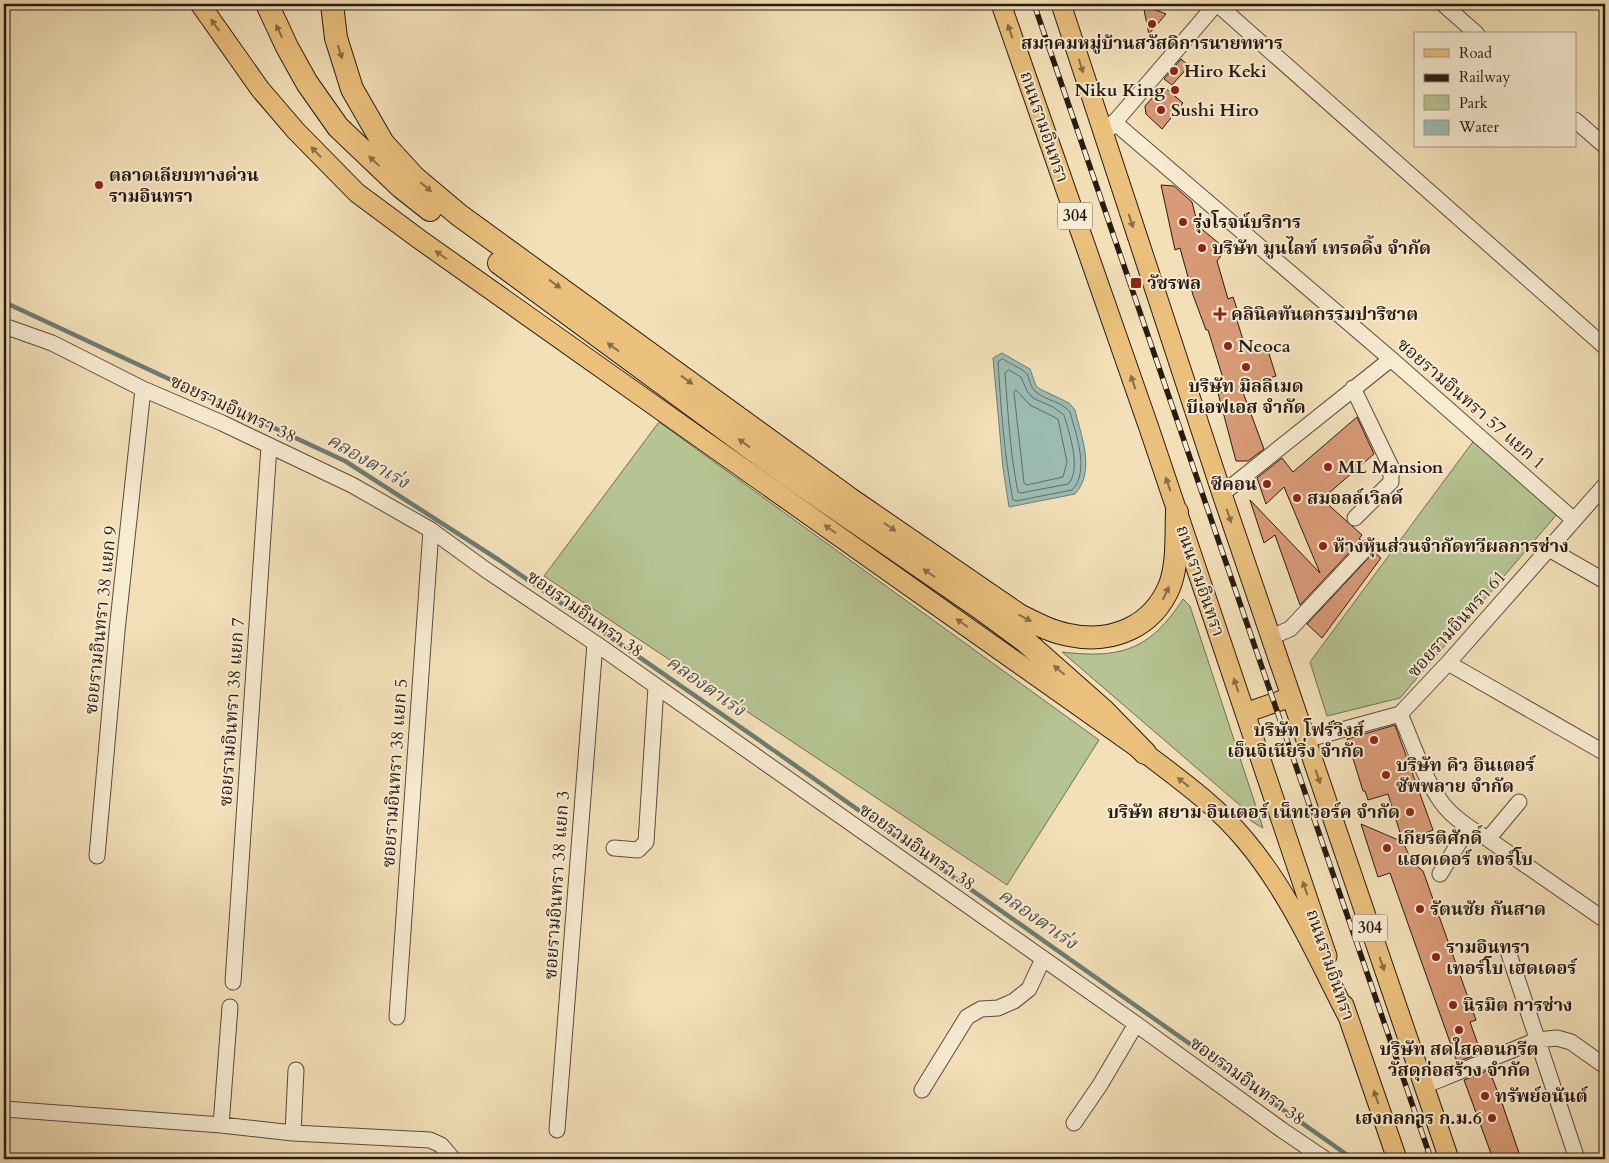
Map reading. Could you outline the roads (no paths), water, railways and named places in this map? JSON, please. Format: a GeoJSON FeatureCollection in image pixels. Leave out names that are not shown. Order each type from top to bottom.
{"type":"FeatureCollection","features":[{"type":"Feature","properties":{"kind":"highway"},"geometry":{"type":"LineString","coordinates":[[267,4],[287,47],[307,83],[338,127],[401,187],[781,482],[980,608],[1025,642],[1103,710],[1145,753]]}},
{"type":"Feature","properties":{"kind":"highway"},"geometry":{"type":"LineString","coordinates":[[332,4],[336,38],[352,89],[383,143],[415,178],[459,214],[850,499],[1019,615],[1044,628],[1069,636],[1093,638],[1115,635],[1133,628],[1149,617],[1162,600],[1170,584],[1174,566],[1177,512]]}},
{"type":"Feature","properties":{"kind":"main road"},"geometry":{"type":"LineString","coordinates":[[200,4],[260,88],[296,131],[357,193],[481,283],[781,482]]}},
{"type":"Feature","properties":{"kind":"main road","name":"ถนนรามอินทรา"},"geometry":{"type":"LineString","coordinates":[[1001,4],[1398,1159]]}},
{"type":"Feature","properties":{"kind":"main road","name":"304"},"geometry":{"type":"LineString","coordinates":[[1063,9],[1103,138],[1222,494],[1449,1159]]}},
{"type":"Feature","properties":{"kind":"main road"},"geometry":{"type":"LineString","coordinates":[[1246,713],[1291,698]]}},
{"type":"Feature","properties":{"kind":"main road"},"geometry":{"type":"LineString","coordinates":[[1145,753],[1186,784],[1245,839],[1286,898],[1348,1017]]}},
{"type":"Feature","properties":{"kind":"street"},"geometry":{"type":"LineString","coordinates":[[1103,138],[1114,122],[1216,4],[1605,347]]}},
{"type":"Feature","properties":{"kind":"street"},"geometry":{"type":"LineString","coordinates":[[1443,4],[1475,32]]}},
{"type":"Feature","properties":{"kind":"street"},"geometry":{"type":"LineString","coordinates":[[1576,121],[1605,146]]}},
{"type":"Feature","properties":{"kind":"street","name":"ซอยรามอินทรา 57 แยก 1"},"geometry":{"type":"LineString","coordinates":[[1114,122],[1391,359],[1574,520]]}},
{"type":"Feature","properties":{"kind":"street","name":"ซอยรามอินทรา 38"},"geometry":{"type":"LineString","coordinates":[[4,326],[52,343],[143,389],[222,423],[352,485],[431,530],[486,570],[595,643],[1325,1159]]}},
{"type":"Feature","properties":{"kind":"street"},"geometry":{"type":"LineString","coordinates":[[1222,494],[1391,359]]}},
{"type":"Feature","properties":{"kind":"street"},"geometry":{"type":"LineString","coordinates":[[1353,388],[1391,467],[1391,482],[1355,518]]}},
{"type":"Feature","properties":{"kind":"street","name":"ซอยรามอินทรา 38 แยก 9"},"geometry":{"type":"LineString","coordinates":[[97,856],[117,631],[143,389]]}},
{"type":"Feature","properties":{"kind":"street","name":"ซอยรามอินทรา 38 แยก 7"},"geometry":{"type":"LineString","coordinates":[[233,982],[269,446]]}},
{"type":"Feature","properties":{"kind":"street","name":"ซอยรามอินทรา 61"},"geometry":{"type":"LineString","coordinates":[[1400,714],[1448,663],[1605,485]]}},
{"type":"Feature","properties":{"kind":"street","name":"ซอยรามอินทรา 38 แยก 5"},"geometry":{"type":"LineString","coordinates":[[397,1017],[431,530]]}},
{"type":"Feature","properties":{"kind":"street"},"geometry":{"type":"LineString","coordinates":[[1271,637],[1290,629],[1366,548]]}},
{"type":"Feature","properties":{"kind":"street"},"geometry":{"type":"LineString","coordinates":[[1549,549],[1605,581]]}},
{"type":"Feature","properties":{"kind":"street","name":"ซอยรามอินทรา 38 แยก 3"},"geometry":{"type":"LineString","coordinates":[[557,1130],[595,643]]}},
{"type":"Feature","properties":{"kind":"street"},"geometry":{"type":"LineString","coordinates":[[1448,663],[1605,753]]}},
{"type":"Feature","properties":{"kind":"street"},"geometry":{"type":"LineString","coordinates":[[614,848],[638,850],[646,842],[656,686]]}},
{"type":"Feature","properties":{"kind":"street"},"geometry":{"type":"LineString","coordinates":[[1305,740],[1400,714],[1426,774],[1442,803],[1468,828],[1488,839],[1605,920]]}},
{"type":"Feature","properties":{"kind":"street"},"geometry":{"type":"LineString","coordinates":[[1488,839],[1519,802]]}},
{"type":"Feature","properties":{"kind":"street"},"geometry":{"type":"LineString","coordinates":[[1440,874],[1468,828]]}},
{"type":"Feature","properties":{"kind":"street"},"geometry":{"type":"LineString","coordinates":[[1508,951],[1577,1159]]}},
{"type":"Feature","properties":{"kind":"street"},"geometry":{"type":"LineString","coordinates":[[922,1090],[967,1017],[981,1010],[998,1008],[1014,1002],[1029,989],[1043,959]]}},
{"type":"Feature","properties":{"kind":"street"},"geometry":{"type":"LineString","coordinates":[[221,1125],[230,1007]]}},
{"type":"Feature","properties":{"kind":"street"},"geometry":{"type":"LineString","coordinates":[[1074,1123],[1100,1085],[1136,1024]]}},
{"type":"Feature","properties":{"kind":"street"},"geometry":{"type":"LineString","coordinates":[[1424,1086],[1537,1040],[1557,1038],[1571,1042],[1605,1066]]}},
{"type":"Feature","properties":{"kind":"street"},"geometry":{"type":"LineString","coordinates":[[293,1133],[296,1070]]}},
{"type":"Feature","properties":{"kind":"street"},"geometry":{"type":"LineString","coordinates":[[4,1109],[221,1125],[293,1133],[430,1140],[441,1145],[453,1159]]}},
{"type":"Feature","properties":{"kind":"water"},"geometry":{"type":"Polygon","coordinates":[[[1002,353],[1030,369],[1036,386],[1069,403],[1075,410],[1086,464],[1085,475],[1075,494],[1009,507],[1003,468],[993,358],[1002,353]]]}},
{"type":"Feature","properties":{"kind":"waterway","name":"คลองตาเร่ง"},"geometry":{"type":"LineString","coordinates":[[4,302],[345,461],[499,560],[779,754],[1353,1159]]}},
{"type":"Feature","properties":{"kind":"railway"},"geometry":{"type":"LineString","coordinates":[[1034,4],[1431,1159]]}},
{"type":"Feature","properties":{"kind":"place","name":"สมาคมหมู่บ้านสวัสดิการนายทหาร"},"geometry":{"type":"Point","coordinates":[1152,24]}},
{"type":"Feature","properties":{"kind":"place","name":"Hiro Keki"},"geometry":{"type":"Point","coordinates":[1174,71]}},
{"type":"Feature","properties":{"kind":"place","name":"Niku King"},"geometry":{"type":"Point","coordinates":[1175,90]}},
{"type":"Feature","properties":{"kind":"place","name":"Sushi Hiro"},"geometry":{"type":"Point","coordinates":[1161,110]}},
{"type":"Feature","properties":{"kind":"place","name":"ตลาดเลียบทางด่วน รามอินทรา"},"geometry":{"type":"Point","coordinates":[99,185]}},
{"type":"Feature","properties":{"kind":"place","name":"รุ่งโรจน์บริการ"},"geometry":{"type":"Point","coordinates":[1183,222]}},
{"type":"Feature","properties":{"kind":"place","name":"บริษัท มูนไลท์ เทรดดิ้ง จำกัด"},"geometry":{"type":"Point","coordinates":[1202,248]}},
{"type":"Feature","properties":{"kind":"place","name":"วัชรพล"},"geometry":{"type":"Point","coordinates":[1136,283]}},
{"type":"Feature","properties":{"kind":"place","name":"คลินิคทันตกรรมปาริชาต"},"geometry":{"type":"Point","coordinates":[1220,314]}},
{"type":"Feature","properties":{"kind":"place","name":"Neoca"},"geometry":{"type":"Point","coordinates":[1228,346]}},
{"type":"Feature","properties":{"kind":"place","name":"บริษัท มิลลิเมด บีเอฟเอส จำกัด"},"geometry":{"type":"Point","coordinates":[1246,367]}},
{"type":"Feature","properties":{"kind":"place","name":"ML Mansion"},"geometry":{"type":"Point","coordinates":[1328,467]}},
{"type":"Feature","properties":{"kind":"place","name":"ซีคอน"},"geometry":{"type":"Point","coordinates":[1267,484]}},
{"type":"Feature","properties":{"kind":"place","name":"สมอลล์เวิลด์"},"geometry":{"type":"Point","coordinates":[1297,498]}},
{"type":"Feature","properties":{"kind":"place","name":"ห้างหุ้นส่วนจำกัดทวีผลการช่าง"},"geometry":{"type":"Point","coordinates":[1323,546]}},
{"type":"Feature","properties":{"kind":"place","name":"บริษัท โฟร์วิงส์ เอ็นจิเนียริ่ง จำกัด"},"geometry":{"type":"Point","coordinates":[1374,740]}},
{"type":"Feature","properties":{"kind":"place","name":"บริษัท คิว อินเตอร์ ซัพพลาย จำกัด"},"geometry":{"type":"Point","coordinates":[1386,775]}},
{"type":"Feature","properties":{"kind":"place","name":"บริษัท สยาม อินเตอร์ เน็ทเวอร์ค จำกัด"},"geometry":{"type":"Point","coordinates":[1410,812]}},
{"type":"Feature","properties":{"kind":"place","name":"เกียรติศักดิ์ แฮดเดอร์ เทอร์โบ"},"geometry":{"type":"Point","coordinates":[1387,848]}},
{"type":"Feature","properties":{"kind":"place","name":"รัตนชัย กันสาด"},"geometry":{"type":"Point","coordinates":[1420,909]}},
{"type":"Feature","properties":{"kind":"place","name":"รามอินทรา เทอร์โบ เฮดเดอร์"},"geometry":{"type":"Point","coordinates":[1436,957]}},
{"type":"Feature","properties":{"kind":"place","name":"นิรมิต การช่าง"},"geometry":{"type":"Point","coordinates":[1453,1005]}},
{"type":"Feature","properties":{"kind":"place","name":"บริษัท สดใสคอนกรีต วัสดุก่อสร้าง จำกัด"},"geometry":{"type":"Point","coordinates":[1459,1030]}},
{"type":"Feature","properties":{"kind":"place","name":"ทรัพย์อนันต์"},"geometry":{"type":"Point","coordinates":[1485,1096]}},
{"type":"Feature","properties":{"kind":"place","name":"เฮงกลการ ก.ม.6"},"geometry":{"type":"Point","coordinates":[1492,1118]}}]}
